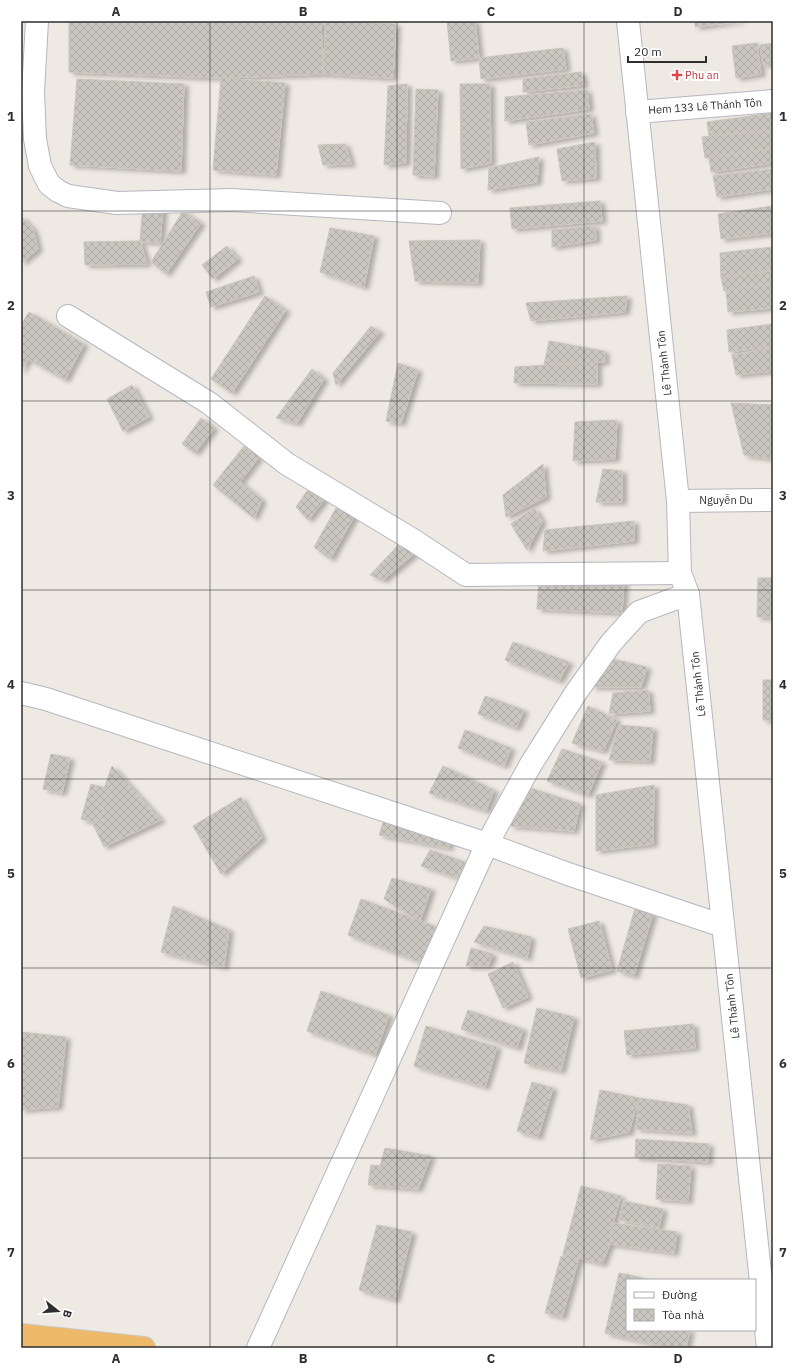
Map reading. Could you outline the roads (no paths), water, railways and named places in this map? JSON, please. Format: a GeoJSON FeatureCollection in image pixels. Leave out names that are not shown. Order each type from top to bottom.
{"type":"FeatureCollection","features":[{"type":"Feature","properties":{"kind":"highway"},"geometry":{"type":"LineString","coordinates":[[21,1335],[144,1348]]}},
{"type":"Feature","properties":{"kind":"street"},"geometry":{"type":"LineString","coordinates":[[37,21],[33,92],[36,139],[40,166],[49,184],[68,196],[117,203],[232,200],[440,213]]}},
{"type":"Feature","properties":{"kind":"street","name":"Lê Thánh Tôn"},"geometry":{"type":"LineString","coordinates":[[628,21],[678,500],[680,573],[688,594],[768,1348]]}},
{"type":"Feature","properties":{"kind":"street","name":"Hem 133 Lê Thánh Tôn"},"geometry":{"type":"LineString","coordinates":[[637,112],[773,101]]}},
{"type":"Feature","properties":{"kind":"street"},"geometry":{"type":"LineString","coordinates":[[68,316],[210,403],[287,464],[413,540],[466,575],[680,573]]}},
{"type":"Feature","properties":{"kind":"street","name":"Nguyễn Du"},"geometry":{"type":"LineString","coordinates":[[678,500],[773,500]]}},
{"type":"Feature","properties":{"kind":"street"},"geometry":{"type":"LineString","coordinates":[[258,1348],[486,844],[531,764],[575,694],[611,643],[639,612],[688,594]]}},
{"type":"Feature","properties":{"kind":"street"},"geometry":{"type":"LineString","coordinates":[[21,693],[46,699],[486,844],[568,874],[723,926]]}},
{"type":"Feature","properties":{"kind":"place","name":"Phu an"},"geometry":{"type":"Point","coordinates":[677,75]}}]}
